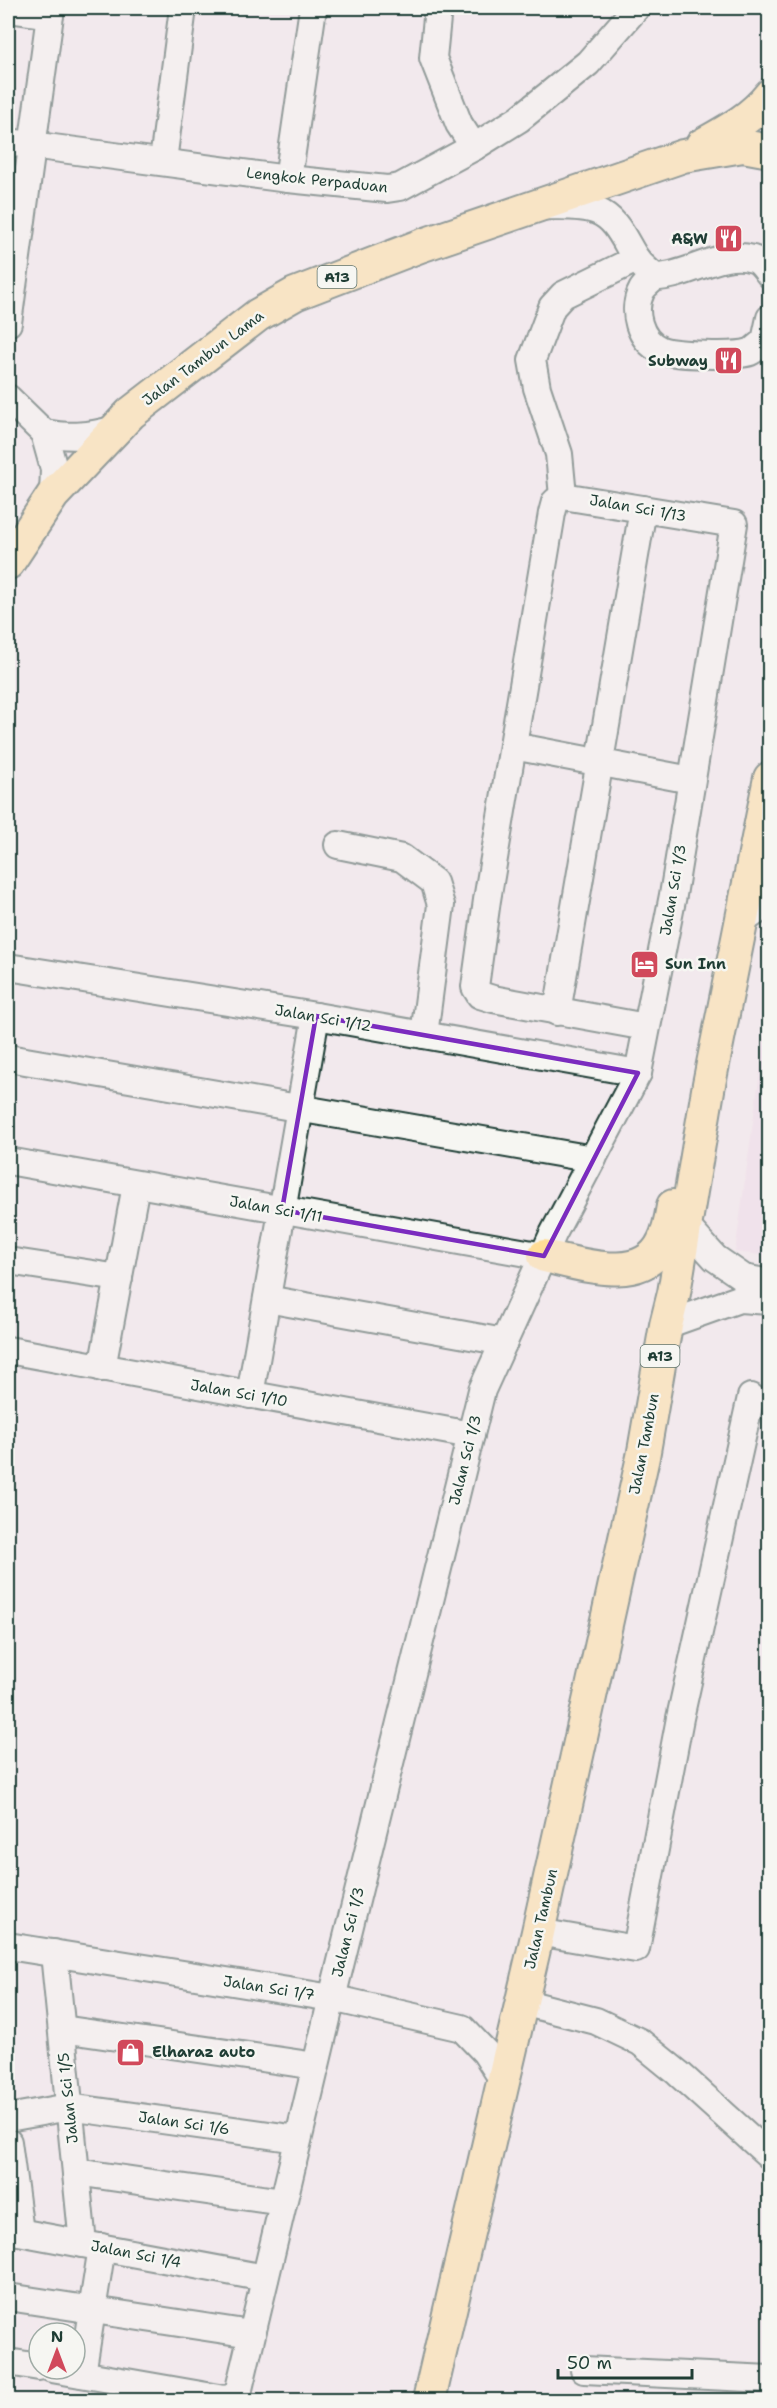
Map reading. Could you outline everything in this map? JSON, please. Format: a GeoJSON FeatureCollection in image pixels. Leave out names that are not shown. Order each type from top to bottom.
{"type":"FeatureCollection","features":[{"type":"Feature","properties":{"kind":"main road"},"geometry":{"type":"LineString","coordinates":[[683,156],[738,124],[770,95]]}},
{"type":"Feature","properties":{"kind":"main road"},"geometry":{"type":"LineString","coordinates":[[683,156],[743,146],[770,151]]}},
{"type":"Feature","properties":{"kind":"main road","name":"Jalan Tambun Lama"},"geometry":{"type":"LineString","coordinates":[[8,563],[53,495],[131,413],[192,363],[258,315],[295,294],[420,246],[683,156]]}},
{"type":"Feature","properties":{"kind":"main road","name":"Jalan Tambun"},"geometry":{"type":"LineString","coordinates":[[429,2400],[538,1932],[643,1457],[686,1226],[709,1084],[742,921],[764,842],[770,778]]}},
{"type":"Feature","properties":{"kind":"main road"},"geometry":{"type":"LineString","coordinates":[[544,1256],[590,1266],[625,1269],[651,1258],[663,1243],[688,1143],[709,1084]]}},
{"type":"Feature","properties":{"kind":"street"},"geometry":{"type":"LineString","coordinates":[[163,161],[183,8]]}},
{"type":"Feature","properties":{"kind":"street"},"geometry":{"type":"LineString","coordinates":[[288,178],[313,8]]}},
{"type":"Feature","properties":{"kind":"street"},"geometry":{"type":"LineString","coordinates":[[438,8],[433,58],[459,124],[474,147]]}},
{"type":"Feature","properties":{"kind":"street","name":"Lengkok Perpaduan"},"geometry":{"type":"LineString","coordinates":[[20,144],[288,178],[387,189],[400,187],[474,147],[519,119],[588,63],[636,8]]}},
{"type":"Feature","properties":{"kind":"street"},"geometry":{"type":"LineString","coordinates":[[8,9],[50,11],[20,144],[8,322]]}},
{"type":"Feature","properties":{"kind":"street"},"geometry":{"type":"LineString","coordinates":[[536,205],[597,211],[610,219],[623,235],[636,259],[655,277],[668,277],[732,257],[754,259],[762,264],[770,275]]}},
{"type":"Feature","properties":{"kind":"street"},"geometry":{"type":"LineString","coordinates":[[636,259],[563,295],[552,307],[532,360],[537,388],[559,454],[557,504],[513,746],[475,987],[480,995],[493,999],[646,1027]]}},
{"type":"Feature","properties":{"kind":"street"},"geometry":{"type":"LineString","coordinates":[[655,277],[642,290],[636,316],[640,330],[647,340],[661,350],[690,354],[749,352],[768,334]]}},
{"type":"Feature","properties":{"kind":"street"},"geometry":{"type":"LineString","coordinates":[[8,398],[44,433],[54,469],[53,495]]}},
{"type":"Feature","properties":{"kind":"street"},"geometry":{"type":"LineString","coordinates":[[44,433],[68,437],[88,436],[116,429]]}},
{"type":"Feature","properties":{"kind":"street","name":"Jalan Sci 1/13"},"geometry":{"type":"LineString","coordinates":[[557,504],[643,509],[734,524]]}},
{"type":"Feature","properties":{"kind":"street"},"geometry":{"type":"LineString","coordinates":[[556,1012],[643,509]]}},
{"type":"Feature","properties":{"kind":"street","name":"Jalan Sci 1/3"},"geometry":{"type":"LineString","coordinates":[[87,2375],[229,2399],[237,2394],[482,1390],[553,1234],[638,1073],[673,895],[734,524]]}},
{"type":"Feature","properties":{"kind":"street"},"geometry":{"type":"LineString","coordinates":[[513,746],[691,780]]}},
{"type":"Feature","properties":{"kind":"street"},"geometry":{"type":"LineString","coordinates":[[338,845],[402,858],[434,882],[441,905],[424,1035]]}},
{"type":"Feature","properties":{"kind":"street"},"geometry":{"type":"LineString","coordinates":[[742,921],[770,902]]}},
{"type":"Feature","properties":{"kind":"street","name":"Jalan Sci 1/12"},"geometry":{"type":"LineString","coordinates":[[8,967],[316,1016],[638,1073]]}},
{"type":"Feature","properties":{"kind":"street"},"geometry":{"type":"LineString","coordinates":[[250,1395],[316,1016]]}},
{"type":"Feature","properties":{"kind":"street"},"geometry":{"type":"LineString","coordinates":[[8,1058],[592,1159]]}},
{"type":"Feature","properties":{"kind":"street","name":"Jalan Sci 1/11"},"geometry":{"type":"LineString","coordinates":[[8,1161],[544,1256]]}},
{"type":"Feature","properties":{"kind":"street"},"geometry":{"type":"LineString","coordinates":[[102,1368],[136,1185]]}},
{"type":"Feature","properties":{"kind":"street"},"geometry":{"type":"LineString","coordinates":[[686,1226],[715,1258],[744,1278],[770,1283]]}},
{"type":"Feature","properties":{"kind":"street"},"geometry":{"type":"LineString","coordinates":[[8,1261],[119,1278]]}},
{"type":"Feature","properties":{"kind":"street"},"geometry":{"type":"LineString","coordinates":[[267,1299],[504,1342]]}},
{"type":"Feature","properties":{"kind":"street"},"geometry":{"type":"LineString","coordinates":[[666,1325],[739,1299],[770,1301]]}},
{"type":"Feature","properties":{"kind":"street","name":"Jalan Sci 1/10"},"geometry":{"type":"LineString","coordinates":[[8,1350],[471,1435]]}},
{"type":"Feature","properties":{"kind":"street"},"geometry":{"type":"LineString","coordinates":[[538,1932],[636,1949],[680,1718],[751,1397]]}},
{"type":"Feature","properties":{"kind":"street","name":"Jalan Sci 1/7"},"geometry":{"type":"LineString","coordinates":[[8,1946],[332,1998],[462,2028],[485,2052],[503,2080]]}},
{"type":"Feature","properties":{"kind":"street","name":"Jalan Sci 1/5"},"geometry":{"type":"LineString","coordinates":[[54,1953],[76,2172],[92,2246],[93,2310],[87,2345]]}},
{"type":"Feature","properties":{"kind":"street"},"geometry":{"type":"LineString","coordinates":[[522,2002],[596,2021],[640,2042],[770,2156]]}},
{"type":"Feature","properties":{"kind":"street"},"geometry":{"type":"LineString","coordinates":[[62,2029],[316,2066]]}},
{"type":"Feature","properties":{"kind":"street","name":"Jalan Sci 1/6"},"geometry":{"type":"LineString","coordinates":[[8,2118],[69,2107],[298,2139]]}},
{"type":"Feature","properties":{"kind":"street"},"geometry":{"type":"LineString","coordinates":[[8,2142],[14,2231]]}},
{"type":"Feature","properties":{"kind":"street"},"geometry":{"type":"LineString","coordinates":[[76,2172],[283,2202]]}},
{"type":"Feature","properties":{"kind":"street","name":"Jalan Sci 1/4"},"geometry":{"type":"LineString","coordinates":[[14,2231],[264,2278]]}},
{"type":"Feature","properties":{"kind":"street"},"geometry":{"type":"LineString","coordinates":[[8,2296],[251,2334]]}},
{"type":"Feature","properties":{"kind":"street"},"geometry":{"type":"LineString","coordinates":[[8,2362],[27,2365]]}},
{"type":"Feature","properties":{"kind":"street"},"geometry":{"type":"LineString","coordinates":[[584,2370],[770,2379]]}},
{"type":"Feature","properties":{"kind":"highlighted area"},"geometry":{"type":"Polygon","coordinates":[[[316,1016],[638,1073],[544,1256],[282,1210],[316,1016]]]}},
{"type":"Feature","properties":{"kind":"shaded area"},"geometry":{"type":"Polygon","coordinates":[[[769,1006],[769,1256],[735,1252],[769,1006]]]}},
{"type":"Feature","properties":{"kind":"place","name":"A&W"},"geometry":{"type":"Point","coordinates":[729,239]}},
{"type":"Feature","properties":{"kind":"place","name":"Subway"},"geometry":{"type":"Point","coordinates":[729,361]}},
{"type":"Feature","properties":{"kind":"place","name":"Sun Inn"},"geometry":{"type":"Point","coordinates":[644,964]}},
{"type":"Feature","properties":{"kind":"place","name":"Elharaz auto"},"geometry":{"type":"Point","coordinates":[131,2052]}}]}
